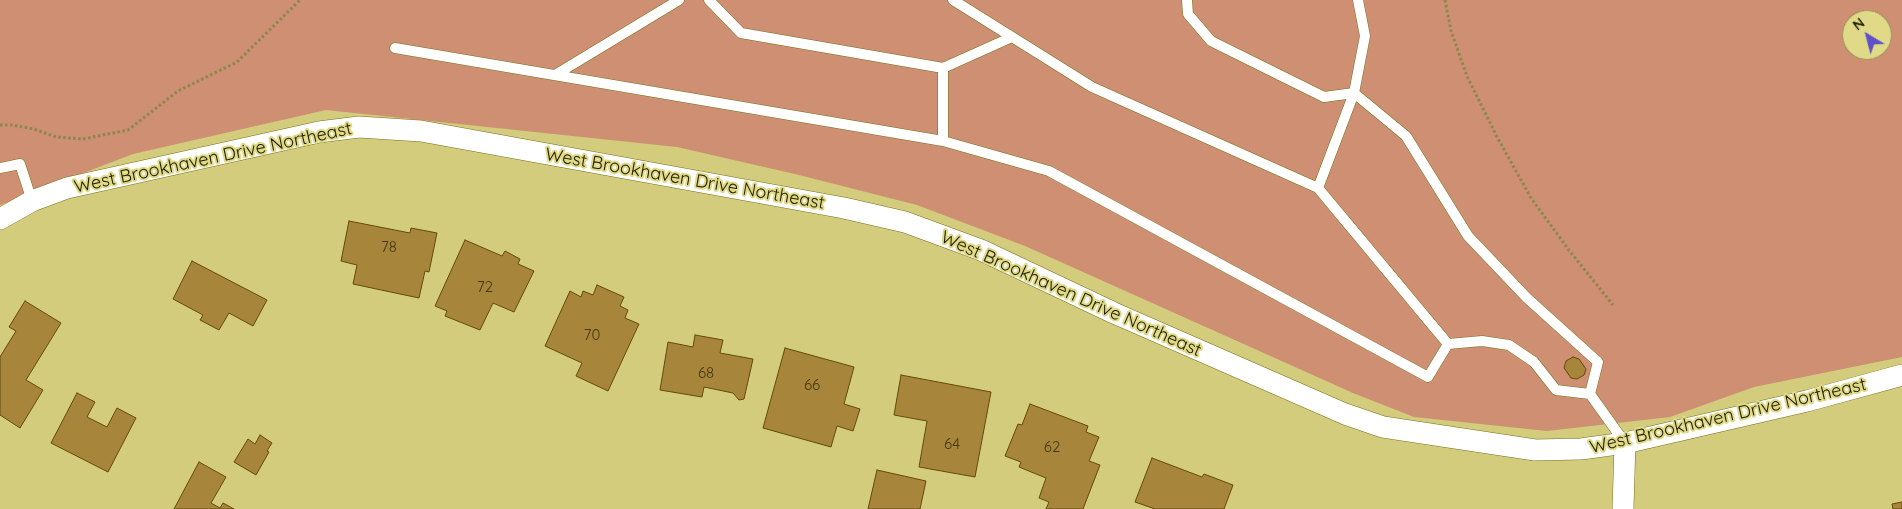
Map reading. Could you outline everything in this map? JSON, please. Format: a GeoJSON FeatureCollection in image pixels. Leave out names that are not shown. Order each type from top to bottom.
{"type":"FeatureCollection","features":[{"type":"Feature","properties":{"kind":"street","name":"West Brookhaven Drive Northeast"},"geometry":{"type":"LineString","coordinates":[[0,219],[32,201],[67,188],[319,132],[360,127],[421,131],[834,206],[904,222],[981,250],[1132,321],[1345,414],[1383,427],[1535,450],[1581,449],[1625,443],[1807,401],[1902,375]]}},
{"type":"Feature","properties":{"kind":"street"},"geometry":{"type":"LineString","coordinates":[[1623,509],[1625,443]]}},
{"type":"Feature","properties":{"kind":"lane"},"geometry":{"type":"LineString","coordinates":[[555,75],[679,0]]}},
{"type":"Feature","properties":{"kind":"lane"},"geometry":{"type":"LineString","coordinates":[[709,0],[741,33],[943,68],[1012,37]]}},
{"type":"Feature","properties":{"kind":"lane"},"geometry":{"type":"LineString","coordinates":[[953,0],[1092,87],[1318,188],[1448,344]]}},
{"type":"Feature","properties":{"kind":"lane"},"geometry":{"type":"LineString","coordinates":[[1187,0],[1188,14],[1211,41],[1324,97],[1354,93],[1406,136],[1468,236],[1527,298],[1598,362],[1590,394]]}},
{"type":"Feature","properties":{"kind":"lane"},"geometry":{"type":"LineString","coordinates":[[1318,188],[1354,93],[1364,36],[1358,0]]}},
{"type":"Feature","properties":{"kind":"lane"},"geometry":{"type":"LineString","coordinates":[[395,48],[943,141],[1049,171],[1428,377],[1448,344]]}},
{"type":"Feature","properties":{"kind":"lane"},"geometry":{"type":"LineString","coordinates":[[943,68],[943,141]]}},
{"type":"Feature","properties":{"kind":"lane"},"geometry":{"type":"LineString","coordinates":[[0,168],[20,164],[32,201]]}},
{"type":"Feature","properties":{"kind":"lane"},"geometry":{"type":"LineString","coordinates":[[1448,344],[1482,341],[1509,345],[1534,362],[1556,390],[1590,394],[1625,443]]}},
{"type":"Feature","properties":{"kind":"path"},"geometry":{"type":"LineString","coordinates":[[0,125],[34,129],[56,137],[83,139],[128,130],[178,91],[237,62],[300,0]]}},
{"type":"Feature","properties":{"kind":"path"},"geometry":{"type":"LineString","coordinates":[[1445,0],[1450,31],[1468,76],[1496,135],[1531,198],[1568,249],[1613,305]]}},
{"type":"Feature","properties":{"kind":"shaded area"},"geometry":{"type":"Polygon","coordinates":[[[0,0],[1902,0],[1902,357],[1754,387],[1670,417],[1547,431],[1414,417],[1353,393],[1025,246],[917,205],[677,147],[326,110],[133,154],[0,205],[0,0]]]}},
{"type":"Feature","properties":{"kind":"building"},"geometry":{"type":"Polygon","coordinates":[[[349,221],[410,233],[411,228],[437,233],[429,272],[425,271],[419,298],[353,284],[357,265],[341,261],[349,221]]]}},
{"type":"Feature","properties":{"kind":"building"},"geometry":{"type":"Polygon","coordinates":[[[465,240],[502,256],[505,251],[520,259],[518,264],[534,271],[514,312],[493,303],[480,330],[445,316],[447,311],[435,306],[465,240]]]}},
{"type":"Feature","properties":{"kind":"building"},"geometry":{"type":"Polygon","coordinates":[[[192,261],[267,300],[253,326],[229,313],[219,330],[200,320],[203,315],[173,299],[192,261]]]}},
{"type":"Feature","properties":{"kind":"building"},"geometry":{"type":"Polygon","coordinates":[[[597,285],[624,297],[620,306],[628,310],[625,318],[639,324],[608,391],[576,376],[582,363],[545,346],[570,291],[581,297],[583,291],[593,295],[597,285]]]}},
{"type":"Feature","properties":{"kind":"building"},"geometry":{"type":"Polygon","coordinates":[[[25,301],[61,323],[26,380],[43,390],[20,428],[0,415],[0,357],[16,331],[9,327],[25,301]]]}},
{"type":"Feature","properties":{"kind":"building"},"geometry":{"type":"Polygon","coordinates":[[[695,335],[723,340],[720,353],[753,359],[744,399],[739,400],[733,393],[704,387],[702,397],[660,390],[668,342],[693,347],[695,335]]]}},
{"type":"Feature","properties":{"kind":"building"},"geometry":{"type":"Polygon","coordinates":[[[785,348],[854,367],[844,404],[860,409],[853,431],[837,426],[831,447],[763,428],[785,348]]]}},
{"type":"Feature","properties":{"kind":"building"},"geometry":{"type":"Polygon","coordinates":[[[1573,357],[1579,359],[1586,369],[1584,375],[1577,379],[1571,378],[1564,368],[1566,361],[1573,357]]]}},
{"type":"Feature","properties":{"kind":"building"},"geometry":{"type":"Polygon","coordinates":[[[901,375],[991,392],[975,477],[919,467],[927,421],[894,415],[901,375]]]}},
{"type":"Feature","properties":{"kind":"building"},"geometry":{"type":"Polygon","coordinates":[[[77,393],[95,402],[87,417],[107,427],[117,408],[136,418],[108,472],[51,443],[77,393]]]}},
{"type":"Feature","properties":{"kind":"building"},"geometry":{"type":"Polygon","coordinates":[[[1030,404],[1088,426],[1086,432],[1099,437],[1089,461],[1100,465],[1083,509],[1046,509],[1049,502],[1039,498],[1046,478],[1019,467],[1021,462],[1005,456],[1018,424],[1022,425],[1030,404]]]}},
{"type":"Feature","properties":{"kind":"building"},"geometry":{"type":"Polygon","coordinates":[[[260,435],[272,443],[256,475],[234,462],[248,439],[255,444],[260,435]]]}},
{"type":"Feature","properties":{"kind":"building"},"geometry":{"type":"Polygon","coordinates":[[[1152,458],[1202,477],[1204,474],[1233,485],[1224,509],[1155,509],[1135,502],[1152,458]]]}},
{"type":"Feature","properties":{"kind":"building"},"geometry":{"type":"Polygon","coordinates":[[[199,462],[226,477],[211,503],[220,508],[223,503],[234,509],[174,509],[199,462]]]}},
{"type":"Feature","properties":{"kind":"building"},"geometry":{"type":"Polygon","coordinates":[[[877,470],[926,481],[920,509],[868,509],[877,470]]]}},
{"type":"Feature","properties":{"kind":"building"},"geometry":{"type":"Polygon","coordinates":[[[1902,502],[1902,509],[1893,509],[1892,504],[1902,502]]]}}]}
